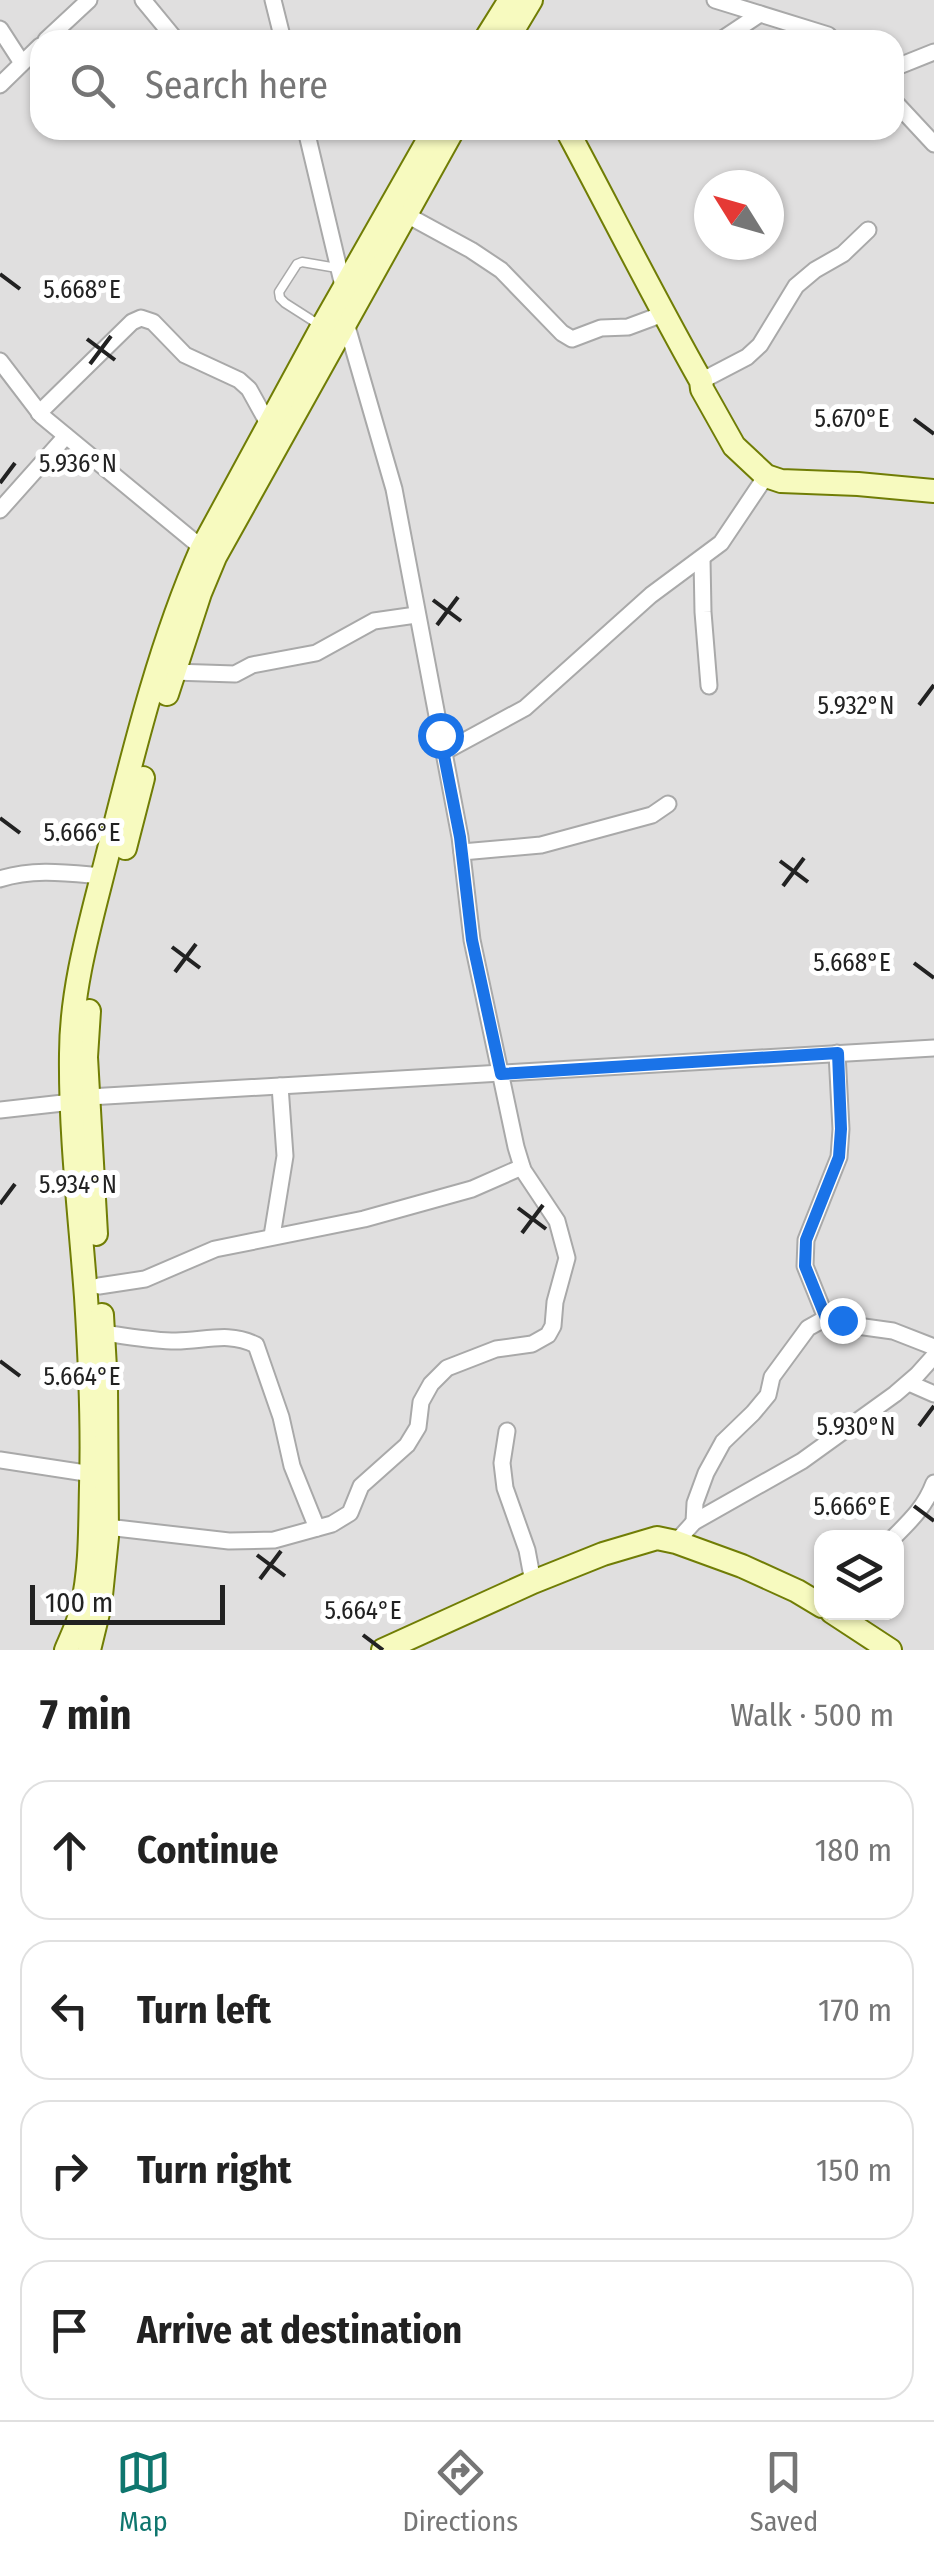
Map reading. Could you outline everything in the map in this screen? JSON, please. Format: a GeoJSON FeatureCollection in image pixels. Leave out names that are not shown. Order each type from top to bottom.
{"type":"FeatureCollection","features":[{"type":"Feature","properties":{"kind":"main road"},"geometry":{"type":"LineString","coordinates":[[491,30],[510,0]]}},
{"type":"Feature","properties":{"kind":"main road"},"geometry":{"type":"LineString","coordinates":[[516,30],[531,0]]}},
{"type":"Feature","properties":{"kind":"main road"},"geometry":{"type":"LineString","coordinates":[[89,1650],[100,1604],[106,1527],[106,1386],[100,1286],[80,1100],[70,1048],[77,988],[102,876],[156,673],[202,548],[322,327],[340,279],[428,140]]}},
{"type":"Feature","properties":{"kind":"main road"},"geometry":{"type":"LineString","coordinates":[[66,1650],[82,1607],[90,1533],[92,1474],[80,1100],[94,975],[108,909],[173,672],[215,558],[447,140]]}},
{"type":"Feature","properties":{"kind":"main road"},"geometry":{"type":"LineString","coordinates":[[577,140],[662,314],[734,446],[766,476],[782,480],[934,490]]}},
{"type":"Feature","properties":{"kind":"main road"},"geometry":{"type":"LineString","coordinates":[[384,1650],[422,1642],[533,1582],[657,1538],[769,1577],[814,1602]]}},
{"type":"Feature","properties":{"kind":"main road"},"geometry":{"type":"LineString","coordinates":[[844,1620],[890,1650]]}},
{"type":"Feature","properties":{"kind":"street"},"geometry":{"type":"LineString","coordinates":[[57,30],[89,0]]}},
{"type":"Feature","properties":{"kind":"street"},"geometry":{"type":"LineString","coordinates":[[143,0],[168,30]]}},
{"type":"Feature","properties":{"kind":"street"},"geometry":{"type":"LineString","coordinates":[[272,0],[280,30]]}},
{"type":"Feature","properties":{"kind":"street"},"geometry":{"type":"LineString","coordinates":[[714,0],[809,30]]}},
{"type":"Feature","properties":{"kind":"street"},"geometry":{"type":"LineString","coordinates":[[736,30],[760,14]]}},
{"type":"Feature","properties":{"kind":"street"},"geometry":{"type":"LineString","coordinates":[[0,29],[22,63]]}},
{"type":"Feature","properties":{"kind":"street"},"geometry":{"type":"LineString","coordinates":[[904,64],[934,52]]}},
{"type":"Feature","properties":{"kind":"street"},"geometry":{"type":"LineString","coordinates":[[0,85],[30,55]]}},
{"type":"Feature","properties":{"kind":"street"},"geometry":{"type":"LineString","coordinates":[[904,112],[934,144]]}},
{"type":"Feature","properties":{"kind":"street"},"geometry":{"type":"LineString","coordinates":[[308,140],[340,279]]}},
{"type":"Feature","properties":{"kind":"street"},"geometry":{"type":"LineString","coordinates":[[405,214],[501,270],[562,333],[572,338],[601,328],[628,327],[662,314]]}},
{"type":"Feature","properties":{"kind":"street"},"geometry":{"type":"LineString","coordinates":[[701,381],[747,357],[760,345],[796,286],[843,254],[868,230]]}},
{"type":"Feature","properties":{"kind":"street"},"geometry":{"type":"LineString","coordinates":[[40,413],[132,322],[142,318],[153,322],[184,355],[239,380],[249,389],[270,426]]}},
{"type":"Feature","properties":{"kind":"street"},"geometry":{"type":"LineString","coordinates":[[106,1527],[229,1541],[274,1540],[332,1524],[350,1512],[361,1486],[407,1445],[418,1426],[422,1402],[447,1368],[496,1349],[532,1344],[548,1335],[554,1326],[555,1302],[567,1258],[557,1221],[522,1167],[472,940],[462,852],[394,490],[346,323]]}},
{"type":"Feature","properties":{"kind":"street"},"geometry":{"type":"LineString","coordinates":[[0,361],[40,413],[202,548]]}},
{"type":"Feature","properties":{"kind":"street"},"geometry":{"type":"LineString","coordinates":[[0,510],[66,436]]}},
{"type":"Feature","properties":{"kind":"street"},"geometry":{"type":"LineString","coordinates":[[444,752],[524,708],[651,595],[721,543],[766,476]]}},
{"type":"Feature","properties":{"kind":"street"},"geometry":{"type":"LineString","coordinates":[[702,558],[709,686]]}},
{"type":"Feature","properties":{"kind":"street"},"geometry":{"type":"LineString","coordinates":[[173,672],[235,674],[252,665],[316,653],[374,620],[416,615]]}},
{"type":"Feature","properties":{"kind":"street"},"geometry":{"type":"LineString","coordinates":[[462,852],[541,845],[652,815],[668,804]]}},
{"type":"Feature","properties":{"kind":"street"},"geometry":{"type":"LineString","coordinates":[[0,878],[54,872],[102,876]]}},
{"type":"Feature","properties":{"kind":"street"},"geometry":{"type":"LineString","coordinates":[[0,1110],[80,1100],[280,1086],[934,1048]]}},
{"type":"Feature","properties":{"kind":"street"},"geometry":{"type":"LineString","coordinates":[[826,1318],[805,1266],[806,1240],[839,1157],[838,1053]]}},
{"type":"Feature","properties":{"kind":"street"},"geometry":{"type":"LineString","coordinates":[[272,1236],[286,1156],[280,1086]]}},
{"type":"Feature","properties":{"kind":"street"},"geometry":{"type":"LineString","coordinates":[[100,1286],[145,1279],[215,1249],[317,1230],[472,1189],[522,1167]]}},
{"type":"Feature","properties":{"kind":"street"},"geometry":{"type":"LineString","coordinates":[[694,1522],[695,1503],[722,1442],[768,1395],[772,1377],[808,1328],[826,1318],[842,1320],[893,1331],[934,1347]]}},
{"type":"Feature","properties":{"kind":"street"},"geometry":{"type":"LineString","coordinates":[[103,1333],[178,1341],[214,1336],[242,1338],[256,1345],[281,1416],[292,1466],[316,1528]]}},
{"type":"Feature","properties":{"kind":"street"},"geometry":{"type":"LineString","coordinates":[[676,1542],[694,1522],[802,1461],[909,1383],[934,1356]]}},
{"type":"Feature","properties":{"kind":"street"},"geometry":{"type":"LineString","coordinates":[[909,1383],[934,1394]]}},
{"type":"Feature","properties":{"kind":"street"},"geometry":{"type":"LineString","coordinates":[[507,1430],[502,1463],[506,1488],[527,1550],[533,1582]]}},
{"type":"Feature","properties":{"kind":"street"},"geometry":{"type":"LineString","coordinates":[[0,1460],[92,1474]]}},
{"type":"Feature","properties":{"kind":"street"},"geometry":{"type":"LineString","coordinates":[[901,1530],[928,1499],[934,1482]]}},
{"type":"Feature","properties":{"kind":"lane"},"geometry":{"type":"LineString","coordinates":[[322,327],[285,303],[279,292],[302,262],[340,279]]}},
{"type":"Feature","properties":{"kind":"shaded area"},"geometry":{"type":"Polygon","coordinates":[[[0,0],[934,0],[934,1650],[0,1650],[0,0]]]}},
{"type":"Feature","properties":{"kind":"route"},"geometry":{"type":"LineString","coordinates":[[440,735],[460,837],[472,940],[501,1074],[838,1053],[839,1157],[806,1240],[805,1266],[826,1318],[842,1320]]}}]}
